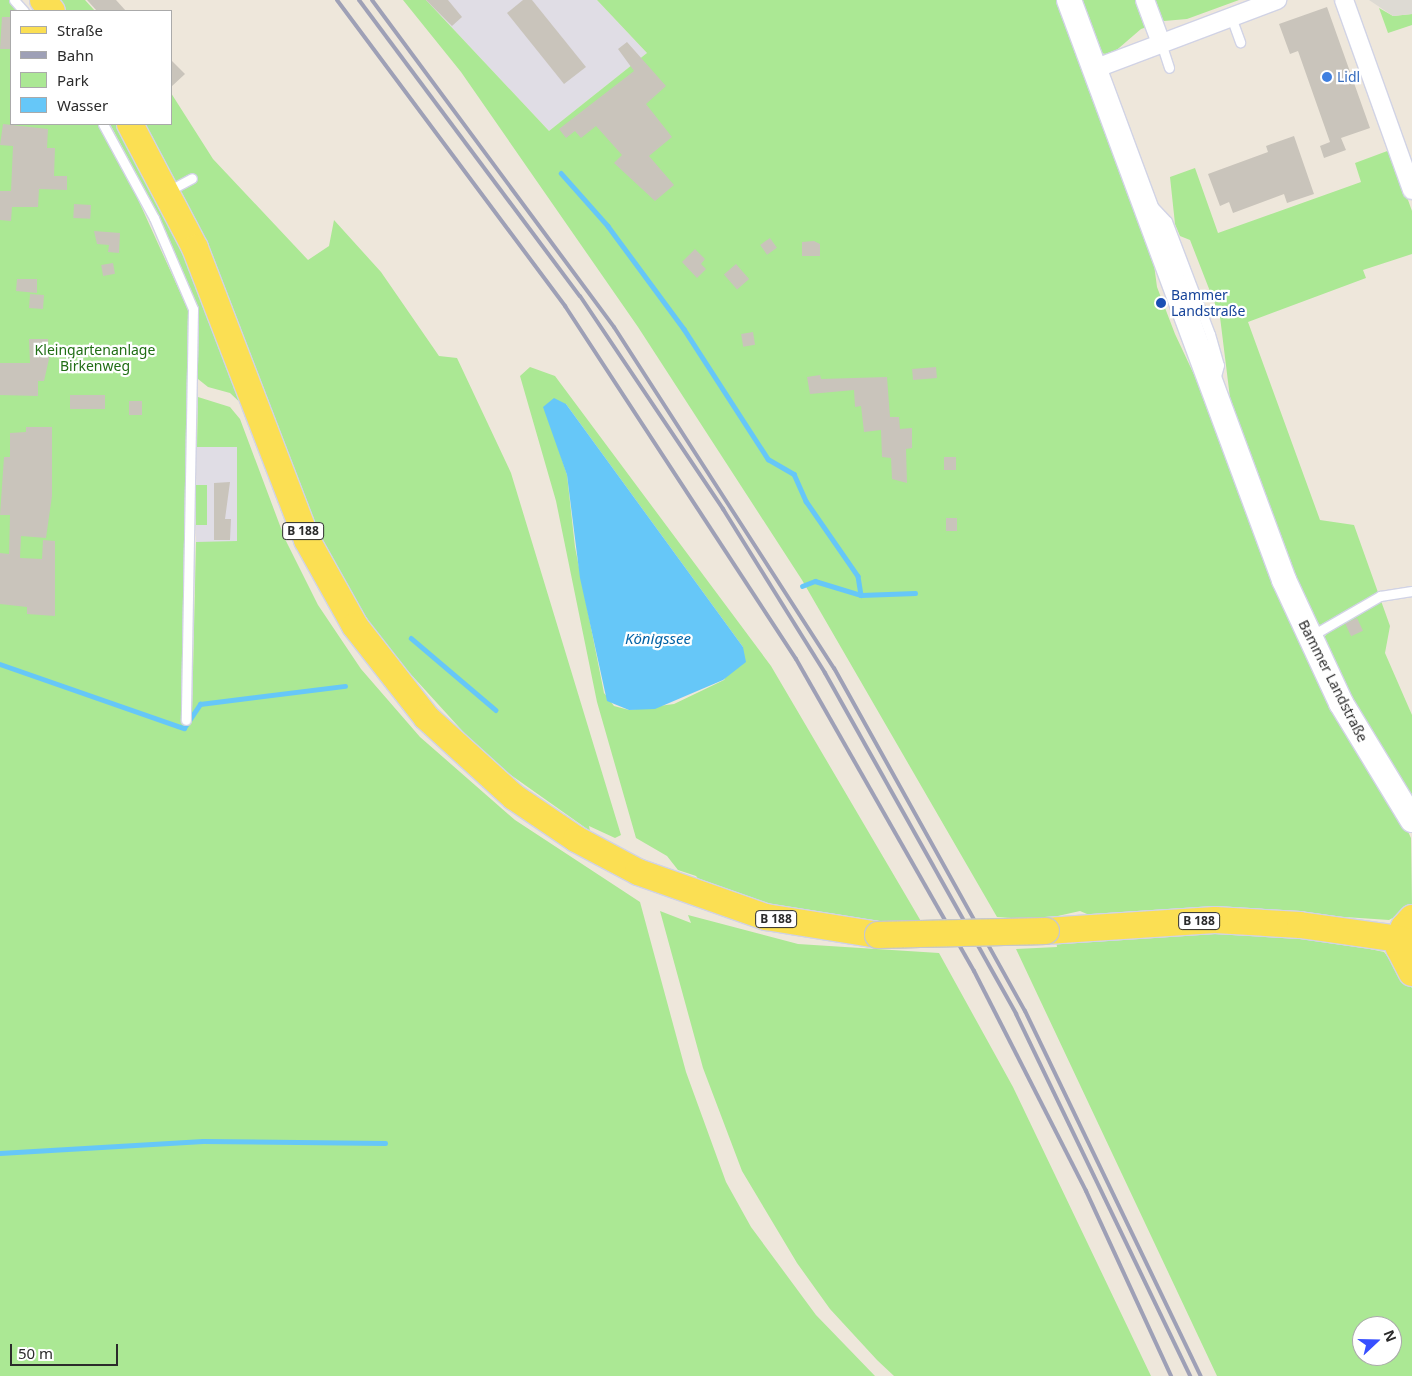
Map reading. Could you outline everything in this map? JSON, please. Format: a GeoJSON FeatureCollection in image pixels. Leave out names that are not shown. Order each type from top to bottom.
{"type":"FeatureCollection","features":[{"type":"Feature","properties":{"kind":"main road"},"geometry":{"type":"LineString","coordinates":[[43,0],[51,10]]}},
{"type":"Feature","properties":{"kind":"main road","name":"Bammer Landstraße"},"geometry":{"type":"LineString","coordinates":[[1069,0],[1210,385],[1308,637],[1341,703],[1412,820]]}},
{"type":"Feature","properties":{"kind":"main road","name":"B 188"},"geometry":{"type":"LineString","coordinates":[[131,125],[168,191],[211,287],[294,511],[355,626],[407,696],[468,759],[534,812],[598,851],[677,888],[766,917],[878,934],[1046,931],[1215,920],[1406,928]]}},
{"type":"Feature","properties":{"kind":"main road"},"geometry":{"type":"LineString","coordinates":[[1406,928],[1401,958],[1412,973]]}},
{"type":"Feature","properties":{"kind":"street"},"geometry":{"type":"LineString","coordinates":[[1145,0],[1162,43]]}},
{"type":"Feature","properties":{"kind":"street"},"geometry":{"type":"LineString","coordinates":[[1094,69],[1277,0]]}},
{"type":"Feature","properties":{"kind":"street"},"geometry":{"type":"LineString","coordinates":[[1344,0],[1412,190]]}},
{"type":"Feature","properties":{"kind":"lane"},"geometry":{"type":"LineString","coordinates":[[14,0],[23,10]]}},
{"type":"Feature","properties":{"kind":"lane"},"geometry":{"type":"LineString","coordinates":[[1231,17],[1240,42]]}},
{"type":"Feature","properties":{"kind":"lane"},"geometry":{"type":"LineString","coordinates":[[1162,43],[1169,68]]}},
{"type":"Feature","properties":{"kind":"lane"},"geometry":{"type":"LineString","coordinates":[[104,125],[154,218],[193,309],[186,720]]}},
{"type":"Feature","properties":{"kind":"lane"},"geometry":{"type":"LineString","coordinates":[[168,191],[192,178]]}},
{"type":"Feature","properties":{"kind":"lane"},"geometry":{"type":"LineString","coordinates":[[1308,637],[1380,596],[1412,590]]}},
{"type":"Feature","properties":{"kind":"shaded area"},"geometry":{"type":"Polygon","coordinates":[[[426,0],[597,0],[647,53],[549,131],[426,0]]]}},
{"type":"Feature","properties":{"kind":"shaded area"},"geometry":{"type":"Polygon","coordinates":[[[1369,0],[1412,0],[1412,14],[1393,16],[1369,0]]]}},
{"type":"Feature","properties":{"kind":"shaded area"},"geometry":{"type":"Polygon","coordinates":[[[197,447],[237,447],[237,542],[196,542],[196,525],[207,524],[207,486],[196,485],[197,447]]]}},
{"type":"Feature","properties":{"kind":"green space","name":"Kleingartenanlage Birkenweg"},"geometry":{"type":"Polygon","coordinates":[[[0,0],[9,0],[17,10],[10,10],[10,125],[99,125],[121,162],[190,314],[185,716],[192,716],[196,542],[237,541],[237,447],[197,447],[198,397],[230,407],[240,419],[285,539],[318,605],[361,669],[420,737],[515,820],[640,902],[686,1072],[726,1182],[751,1227],[816,1315],[875,1376],[0,1376],[0,0]]]}},
{"type":"Feature","properties":{"kind":"green space"},"geometry":{"type":"Polygon","coordinates":[[[57,0],[85,0],[94,10],[64,10],[57,0]]]}},
{"type":"Feature","properties":{"kind":"green space"},"geometry":{"type":"Polygon","coordinates":[[[403,0],[426,0],[549,131],[647,53],[597,0],[1061,0],[1153,257],[1157,287],[1175,334],[1411,838],[1412,907],[1389,920],[1315,915],[1094,917],[1080,911],[1040,920],[997,917],[802,580],[638,327],[461,72],[403,0]]]}},
{"type":"Feature","properties":{"kind":"green space"},"geometry":{"type":"Polygon","coordinates":[[[1081,0],[1239,0],[1187,19],[1164,21],[1141,29],[1112,54],[1106,54],[1101,53],[1081,0]]]}},
{"type":"Feature","properties":{"kind":"green space"},"geometry":{"type":"Polygon","coordinates":[[[1379,8],[1393,16],[1412,14],[1412,25],[1388,33],[1379,8]]]}},
{"type":"Feature","properties":{"kind":"green space"},"geometry":{"type":"Polygon","coordinates":[[[172,95],[213,159],[308,260],[329,246],[334,220],[381,272],[439,356],[457,358],[511,473],[621,835],[615,838],[589,826],[590,831],[488,759],[386,647],[347,588],[317,531],[228,296],[186,201],[143,125],[172,125],[172,95]]]}},
{"type":"Feature","properties":{"kind":"green space"},"geometry":{"type":"Polygon","coordinates":[[[111,125],[121,125],[172,220],[246,408],[230,393],[208,387],[198,379],[197,305],[159,216],[111,125]]]}},
{"type":"Feature","properties":{"kind":"green space"},"geometry":{"type":"Polygon","coordinates":[[[1390,150],[1412,211],[1412,254],[1363,270],[1366,278],[1248,322],[1320,520],[1354,525],[1390,626],[1385,653],[1412,715],[1412,799],[1372,737],[1321,641],[1326,635],[1306,603],[1232,414],[1220,317],[1190,240],[1180,236],[1175,224],[1170,177],[1195,168],[1218,233],[1361,182],[1355,163],[1390,150]]]}},
{"type":"Feature","properties":{"kind":"green space"},"geometry":{"type":"Polygon","coordinates":[[[530,367],[555,376],[771,666],[922,923],[855,921],[755,902],[703,885],[696,876],[678,870],[667,856],[636,838],[597,702],[556,501],[520,376],[530,367]],[[566,404],[555,438],[567,475],[575,547],[604,693],[614,706],[629,710],[674,704],[724,680],[743,647],[566,404]]]}},
{"type":"Feature","properties":{"kind":"green space"},"geometry":{"type":"Polygon","coordinates":[[[196,485],[207,485],[207,525],[196,525],[196,485]]]}},
{"type":"Feature","properties":{"kind":"green space"},"geometry":{"type":"Polygon","coordinates":[[[660,911],[691,923],[688,915],[798,944],[939,953],[1013,1087],[1151,1376],[894,1376],[877,1360],[830,1309],[797,1263],[742,1171],[703,1068],[660,911]]]}},
{"type":"Feature","properties":{"kind":"green space"},"geometry":{"type":"Polygon","coordinates":[[[1289,932],[1384,952],[1412,988],[1412,1376],[1217,1376],[1016,949],[1057,947],[1056,940],[1119,934],[1289,932]]]}},
{"type":"Feature","properties":{"kind":"water","name":"Königssee"},"geometry":{"type":"Polygon","coordinates":[[[554,398],[566,404],[743,647],[746,662],[723,680],[655,709],[629,710],[607,701],[580,578],[567,475],[543,407],[554,398]]]}},
{"type":"Feature","properties":{"kind":"building"},"geometry":{"type":"Polygon","coordinates":[[[87,0],[116,0],[125,10],[96,10],[87,0]]]}},
{"type":"Feature","properties":{"kind":"building"},"geometry":{"type":"Polygon","coordinates":[[[426,0],[448,0],[462,17],[452,26],[426,0]]]}},
{"type":"Feature","properties":{"kind":"building"},"geometry":{"type":"Polygon","coordinates":[[[523,0],[532,0],[586,67],[564,84],[507,13],[523,0]]]}},
{"type":"Feature","properties":{"kind":"building"},"geometry":{"type":"Polygon","coordinates":[[[1327,7],[1370,128],[1341,138],[1346,150],[1324,158],[1320,146],[1330,142],[1298,51],[1290,54],[1279,24],[1327,7]]]}},
{"type":"Feature","properties":{"kind":"building"},"geometry":{"type":"Polygon","coordinates":[[[2,17],[10,17],[10,49],[0,49],[2,17]]]}},
{"type":"Feature","properties":{"kind":"building"},"geometry":{"type":"Polygon","coordinates":[[[627,42],[666,86],[646,104],[672,137],[649,156],[674,185],[655,201],[614,163],[622,155],[596,126],[581,138],[575,131],[566,138],[559,129],[634,71],[618,49],[627,42]]]}},
{"type":"Feature","properties":{"kind":"building"},"geometry":{"type":"Polygon","coordinates":[[[172,61],[185,74],[172,86],[172,61]]]}},
{"type":"Feature","properties":{"kind":"building"},"geometry":{"type":"Polygon","coordinates":[[[3,124],[48,129],[47,148],[55,148],[54,176],[67,176],[67,190],[39,189],[38,207],[12,207],[11,221],[0,220],[0,191],[11,191],[13,146],[0,145],[3,124]]]}},
{"type":"Feature","properties":{"kind":"building"},"geometry":{"type":"Polygon","coordinates":[[[1294,136],[1314,194],[1287,203],[1284,194],[1233,213],[1229,202],[1220,206],[1208,174],[1268,152],[1266,146],[1294,136]]]}},
{"type":"Feature","properties":{"kind":"building"},"geometry":{"type":"Polygon","coordinates":[[[74,204],[91,205],[90,219],[73,218],[74,204]]]}},
{"type":"Feature","properties":{"kind":"building"},"geometry":{"type":"Polygon","coordinates":[[[94,231],[120,233],[119,253],[108,252],[109,245],[97,244],[94,231]]]}},
{"type":"Feature","properties":{"kind":"building"},"geometry":{"type":"Polygon","coordinates":[[[770,238],[777,248],[767,255],[760,245],[770,238]]]}},
{"type":"Feature","properties":{"kind":"building"},"geometry":{"type":"Polygon","coordinates":[[[814,241],[820,244],[820,256],[802,256],[802,242],[814,241]]]}},
{"type":"Feature","properties":{"kind":"building"},"geometry":{"type":"Polygon","coordinates":[[[695,249],[705,259],[701,264],[706,269],[697,278],[682,262],[695,249]]]}},
{"type":"Feature","properties":{"kind":"building"},"geometry":{"type":"Polygon","coordinates":[[[113,263],[115,274],[103,276],[101,265],[113,263]]]}},
{"type":"Feature","properties":{"kind":"building"},"geometry":{"type":"Polygon","coordinates":[[[736,264],[749,279],[737,290],[724,274],[736,264]]]}},
{"type":"Feature","properties":{"kind":"building"},"geometry":{"type":"Polygon","coordinates":[[[17,279],[37,279],[37,293],[16,291],[17,279]]]}},
{"type":"Feature","properties":{"kind":"building"},"geometry":{"type":"Polygon","coordinates":[[[30,294],[44,295],[43,309],[29,308],[30,294]]]}},
{"type":"Feature","properties":{"kind":"building"},"geometry":{"type":"Polygon","coordinates":[[[753,332],[755,345],[743,347],[741,334],[753,332]]]}},
{"type":"Feature","properties":{"kind":"building"},"geometry":{"type":"Polygon","coordinates":[[[29,339],[48,339],[49,359],[44,381],[38,381],[38,396],[0,395],[0,363],[30,363],[29,339]]]}},
{"type":"Feature","properties":{"kind":"building"},"geometry":{"type":"Polygon","coordinates":[[[936,367],[937,378],[913,380],[912,369],[936,367]]]}},
{"type":"Feature","properties":{"kind":"building"},"geometry":{"type":"Polygon","coordinates":[[[820,375],[821,379],[887,377],[890,417],[899,417],[900,429],[912,428],[912,448],[906,449],[907,483],[892,479],[891,458],[882,457],[881,430],[864,432],[861,406],[855,407],[854,390],[810,394],[807,377],[820,375]]]}},
{"type":"Feature","properties":{"kind":"building"},"geometry":{"type":"Polygon","coordinates":[[[70,395],[105,395],[105,409],[70,409],[70,395]]]}},
{"type":"Feature","properties":{"kind":"building"},"geometry":{"type":"Polygon","coordinates":[[[129,401],[142,401],[142,415],[129,415],[129,401]]]}},
{"type":"Feature","properties":{"kind":"building"},"geometry":{"type":"Polygon","coordinates":[[[26,427],[52,427],[52,496],[46,538],[21,536],[20,558],[42,559],[43,540],[55,541],[55,616],[27,614],[27,607],[0,604],[0,553],[9,554],[10,515],[0,515],[4,457],[10,457],[10,433],[26,432],[26,427]]]}},
{"type":"Feature","properties":{"kind":"building"},"geometry":{"type":"Polygon","coordinates":[[[944,457],[956,457],[956,470],[944,470],[944,457]]]}},
{"type":"Feature","properties":{"kind":"building"},"geometry":{"type":"Polygon","coordinates":[[[230,482],[225,519],[231,519],[230,540],[214,540],[214,483],[230,482]]]}},
{"type":"Feature","properties":{"kind":"building"},"geometry":{"type":"Polygon","coordinates":[[[946,518],[957,518],[957,531],[946,531],[946,518]]]}},
{"type":"Feature","properties":{"kind":"building"},"geometry":{"type":"Polygon","coordinates":[[[1357,618],[1363,631],[1351,636],[1345,623],[1357,618]]]}},
{"type":"Feature","properties":{"kind":"waterway"},"geometry":{"type":"LineString","coordinates":[[561,173],[608,226],[684,329],[768,459],[794,474],[806,501],[858,576],[861,595]]}},
{"type":"Feature","properties":{"kind":"waterway"},"geometry":{"type":"LineString","coordinates":[[802,586],[815,581],[861,595],[915,593]]}},
{"type":"Feature","properties":{"kind":"waterway"},"geometry":{"type":"LineString","coordinates":[[411,638],[496,710]]}},
{"type":"Feature","properties":{"kind":"waterway"},"geometry":{"type":"LineString","coordinates":[[0,664],[184,728],[200,704],[345,686]]}},
{"type":"Feature","properties":{"kind":"waterway"},"geometry":{"type":"LineString","coordinates":[[0,1153],[203,1141],[385,1143]]}},
{"type":"Feature","properties":{"kind":"railway"},"geometry":{"type":"LineString","coordinates":[[337,0],[565,306],[796,659],[974,971],[1086,1191],[1171,1376]]}},
{"type":"Feature","properties":{"kind":"railway"},"geometry":{"type":"LineString","coordinates":[[359,0],[580,296],[723,509],[825,673],[1016,1014],[1190,1376]]}},
{"type":"Feature","properties":{"kind":"railway"},"geometry":{"type":"LineString","coordinates":[[372,0],[614,327],[834,668],[1025,1011],[1201,1376]]}},
{"type":"Feature","properties":{"kind":"place","name":"Lidl"},"geometry":{"type":"Point","coordinates":[1327,77]}},
{"type":"Feature","properties":{"kind":"place","name":"Bammer Landstraße"},"geometry":{"type":"Point","coordinates":[1161,303]}}]}
